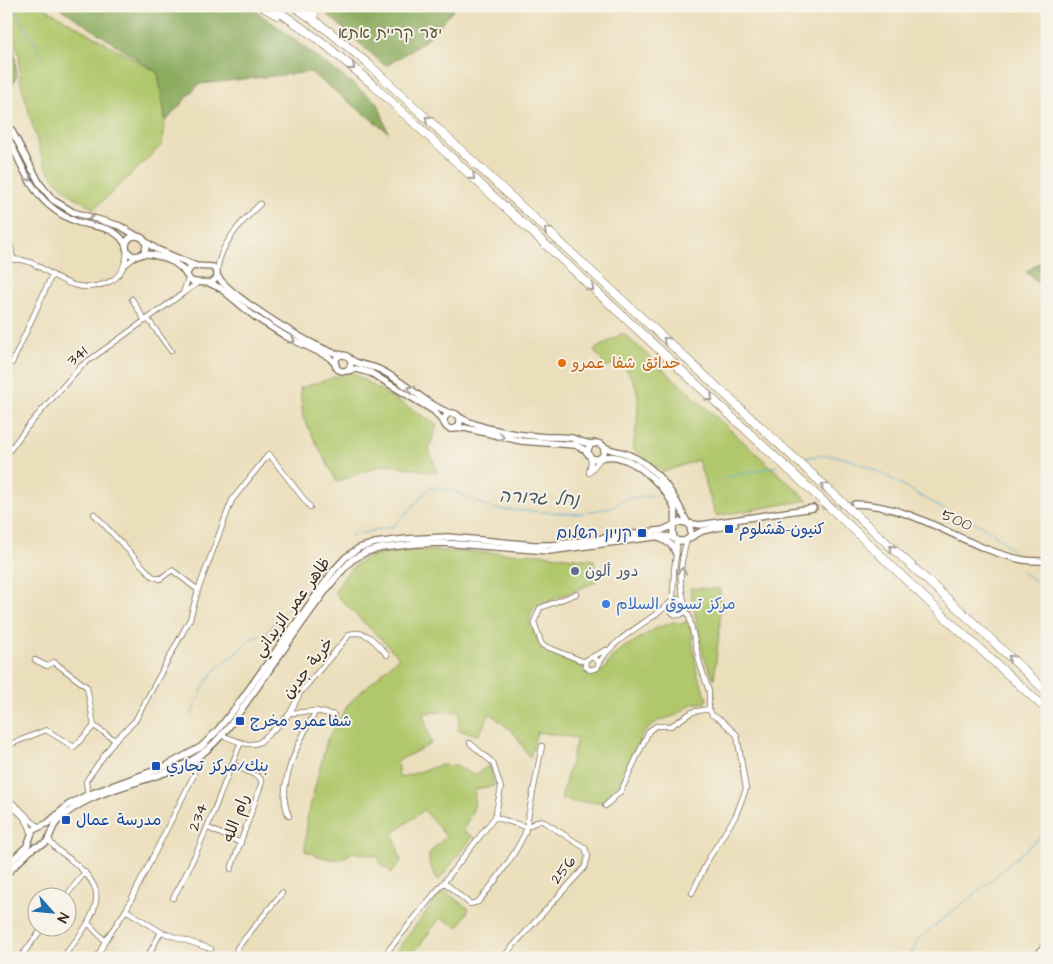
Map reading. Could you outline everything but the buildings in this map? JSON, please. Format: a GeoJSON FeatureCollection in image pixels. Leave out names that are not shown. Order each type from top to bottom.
{"type":"FeatureCollection","features":[{"type":"Feature","properties":{"kind":"highway"},"geometry":{"type":"LineString","coordinates":[[261,6],[285,19],[340,56]]}},
{"type":"Feature","properties":{"kind":"highway"},"geometry":{"type":"LineString","coordinates":[[271,6],[340,56],[1047,710]]}},
{"type":"Feature","properties":{"kind":"highway"},"geometry":{"type":"LineString","coordinates":[[294,6],[330,32],[380,75]]}},
{"type":"Feature","properties":{"kind":"highway"},"geometry":{"type":"LineString","coordinates":[[304,6],[1047,692]]}},
{"type":"Feature","properties":{"kind":"main road"},"geometry":{"type":"LineString","coordinates":[[6,120],[40,184],[53,200],[73,212],[120,226],[142,238],[156,249],[196,266],[213,267],[224,284],[273,320],[335,354],[347,356],[358,364],[382,371],[441,409],[455,414],[466,422],[512,433],[571,438],[588,444],[602,445],[609,450],[623,452],[636,458],[659,476],[674,496],[692,532],[689,538]]}},
{"type":"Feature","properties":{"kind":"main road"},"geometry":{"type":"LineString","coordinates":[[6,134],[32,184],[43,200],[55,210],[71,220],[114,231],[120,236],[132,255],[156,255],[179,266],[192,282],[209,283],[223,290],[256,317],[287,337],[329,358],[340,370],[356,369],[371,373],[434,411],[449,429],[465,428],[532,443],[575,445],[585,450],[593,459],[611,456],[623,458],[655,480],[668,497],[675,510],[676,517],[672,532],[675,538],[681,542],[702,531],[775,514]]}},
{"type":"Feature","properties":{"kind":"main road"},"geometry":{"type":"LineString","coordinates":[[127,248],[131,237],[137,236]]}},
{"type":"Feature","properties":{"kind":"main road"},"geometry":{"type":"LineString","coordinates":[[140,255],[145,249],[146,242]]}},
{"type":"Feature","properties":{"kind":"main road"},"geometry":{"type":"LineString","coordinates":[[187,277],[190,268],[196,266]]}},
{"type":"Feature","properties":{"kind":"main road"},"geometry":{"type":"LineString","coordinates":[[209,283],[214,281],[217,274]]}},
{"type":"Feature","properties":{"kind":"main road"},"geometry":{"type":"LineString","coordinates":[[336,365],[337,358],[343,355]]}},
{"type":"Feature","properties":{"kind":"main road"},"geometry":{"type":"LineString","coordinates":[[346,371],[351,365],[350,359]]}},
{"type":"Feature","properties":{"kind":"main road"},"geometry":{"type":"LineString","coordinates":[[444,423],[447,415],[455,414]]}},
{"type":"Feature","properties":{"kind":"main road"},"geometry":{"type":"LineString","coordinates":[[454,429],[460,424],[460,419],[455,414]]}},
{"type":"Feature","properties":{"kind":"main road"},"geometry":{"type":"LineString","coordinates":[[589,455],[589,449],[594,444]]}},
{"type":"Feature","properties":{"kind":"main road"},"geometry":{"type":"LineString","coordinates":[[601,458],[604,451],[602,445]]}},
{"type":"Feature","properties":{"kind":"main road","name":"500"},"geometry":{"type":"LineString","coordinates":[[855,504],[892,508],[1002,554],[1024,560],[1047,561]]}},
{"type":"Feature","properties":{"kind":"main road"},"geometry":{"type":"LineString","coordinates":[[674,526],[680,522],[700,525],[813,508]]}},
{"type":"Feature","properties":{"kind":"main road","name":"ظاهر عمر الزيداني"},"geometry":{"type":"LineString","coordinates":[[49,837],[54,826],[62,817],[88,798],[164,767],[201,747],[236,707],[334,570],[346,557],[359,548],[375,543],[427,537],[553,545],[663,530],[674,526]]}},
{"type":"Feature","properties":{"kind":"main road"},"geometry":{"type":"LineString","coordinates":[[655,537],[669,542],[676,554]]}},
{"type":"Feature","properties":{"kind":"main road","name":"ظاهر عمر الزيداني"},"geometry":{"type":"LineString","coordinates":[[40,827],[68,805],[171,770],[195,758],[221,735],[338,575],[352,560],[366,552],[382,548],[434,542],[523,550],[555,550],[655,537],[675,538]]}},
{"type":"Feature","properties":{"kind":"main road"},"geometry":{"type":"LineString","coordinates":[[6,866],[27,846],[36,828],[46,829],[49,837],[46,843],[30,850],[6,874]]}},
{"type":"Feature","properties":{"kind":"main road"},"geometry":{"type":"LineString","coordinates":[[31,835],[33,842],[40,845]]}},
{"type":"Feature","properties":{"kind":"main road"},"geometry":{"type":"LineString","coordinates":[[1037,958],[1047,943]]}},
{"type":"Feature","properties":{"kind":"street"},"geometry":{"type":"LineString","coordinates":[[217,274],[221,256],[235,230],[260,204]]}},
{"type":"Feature","properties":{"kind":"street"},"geometry":{"type":"LineString","coordinates":[[6,240],[11,247],[13,259]]}},
{"type":"Feature","properties":{"kind":"street"},"geometry":{"type":"LineString","coordinates":[[6,261],[13,259],[34,264],[68,284],[83,288],[101,286],[112,281],[120,274],[124,266],[127,248]]}},
{"type":"Feature","properties":{"kind":"street"},"geometry":{"type":"LineString","coordinates":[[124,266],[140,255]]}},
{"type":"Feature","properties":{"kind":"street"},"geometry":{"type":"LineString","coordinates":[[208,267],[221,256]]}},
{"type":"Feature","properties":{"kind":"street"},"geometry":{"type":"LineString","coordinates":[[12,363],[52,275]]}},
{"type":"Feature","properties":{"kind":"street"},"geometry":{"type":"LineString","coordinates":[[182,294],[187,277]]}},
{"type":"Feature","properties":{"kind":"street","name":"341"},"geometry":{"type":"LineString","coordinates":[[6,455],[28,426],[81,366],[199,282]]}},
{"type":"Feature","properties":{"kind":"street"},"geometry":{"type":"LineString","coordinates":[[132,299],[171,351]]}},
{"type":"Feature","properties":{"kind":"street"},"geometry":{"type":"LineString","coordinates":[[88,798],[86,781],[116,740],[134,721],[190,619],[198,590],[232,500],[269,454],[310,507]]}},
{"type":"Feature","properties":{"kind":"street"},"geometry":{"type":"LineString","coordinates":[[589,455],[591,462],[588,473],[601,458]]}},
{"type":"Feature","properties":{"kind":"street"},"geometry":{"type":"LineString","coordinates":[[94,514],[152,576],[160,578],[172,570],[198,590]]}},
{"type":"Feature","properties":{"kind":"street"},"geometry":{"type":"LineString","coordinates":[[672,613],[670,607],[676,554],[675,538]]}},
{"type":"Feature","properties":{"kind":"street"},"geometry":{"type":"LineString","coordinates":[[689,538],[683,553],[681,575],[685,609],[689,616],[700,664],[709,691],[709,709],[712,715],[726,724],[737,735],[746,789],[736,815],[709,858],[692,893]]}},
{"type":"Feature","properties":{"kind":"street"},"geometry":{"type":"LineString","coordinates":[[576,594],[540,608],[534,622],[542,645],[585,662]]}},
{"type":"Feature","properties":{"kind":"street"},"geometry":{"type":"LineString","coordinates":[[585,662],[588,658],[610,648],[672,601],[679,599],[684,602]]}},
{"type":"Feature","properties":{"kind":"street"},"geometry":{"type":"LineString","coordinates":[[652,618],[663,614],[680,614],[685,609]]}},
{"type":"Feature","properties":{"kind":"street","name":"خربة جدين"},"geometry":{"type":"LineString","coordinates":[[221,735],[241,742],[256,744],[260,742],[282,722],[300,694],[350,634],[356,632],[365,634],[387,655]]}},
{"type":"Feature","properties":{"kind":"street"},"geometry":{"type":"LineString","coordinates":[[585,662],[586,668],[590,670],[597,668],[610,648]]}},
{"type":"Feature","properties":{"kind":"street"},"geometry":{"type":"LineString","coordinates":[[592,657],[596,658],[598,664]]}},
{"type":"Feature","properties":{"kind":"street"},"geometry":{"type":"LineString","coordinates":[[35,660],[47,666],[54,662],[87,687],[94,726],[116,740]]}},
{"type":"Feature","properties":{"kind":"street"},"geometry":{"type":"LineString","coordinates":[[605,806],[621,791],[649,731],[656,726],[671,726],[692,712],[709,709]]}},
{"type":"Feature","properties":{"kind":"street"},"geometry":{"type":"LineString","coordinates":[[290,712],[316,711],[334,716]]}},
{"type":"Feature","properties":{"kind":"street"},"geometry":{"type":"LineString","coordinates":[[289,816],[284,807],[284,793],[289,770],[303,734],[316,711]]}},
{"type":"Feature","properties":{"kind":"street"},"geometry":{"type":"LineString","coordinates":[[6,746],[46,730],[74,747],[94,726]]}},
{"type":"Feature","properties":{"kind":"street","name":"234"},"geometry":{"type":"LineString","coordinates":[[173,898],[190,870],[241,742]]}},
{"type":"Feature","properties":{"kind":"street"},"geometry":{"type":"LineString","coordinates":[[382,958],[494,817],[500,788],[493,763],[470,743]]}},
{"type":"Feature","properties":{"kind":"street"},"geometry":{"type":"LineString","coordinates":[[444,882],[470,904],[478,902],[494,883],[520,844],[526,827],[542,746]]}},
{"type":"Feature","properties":{"kind":"street"},"geometry":{"type":"LineString","coordinates":[[97,958],[105,941],[126,910],[194,775],[195,758]]}},
{"type":"Feature","properties":{"kind":"street","name":"رام الله"},"geometry":{"type":"LineString","coordinates":[[231,869],[262,782],[259,777],[232,764]]}},
{"type":"Feature","properties":{"kind":"street"},"geometry":{"type":"LineString","coordinates":[[6,799],[20,808],[32,822],[40,827]]}},
{"type":"Feature","properties":{"kind":"street"},"geometry":{"type":"LineString","coordinates":[[6,804],[16,810],[26,821],[31,835]]}},
{"type":"Feature","properties":{"kind":"street","name":"256"},"geometry":{"type":"LineString","coordinates":[[494,817],[526,827],[541,820],[586,848],[588,856],[585,867],[502,958]]}},
{"type":"Feature","properties":{"kind":"street"},"geometry":{"type":"LineString","coordinates":[[208,828],[241,843]]}},
{"type":"Feature","properties":{"kind":"street"},"geometry":{"type":"LineString","coordinates":[[49,837],[54,847],[85,872],[95,888],[96,901],[88,923],[62,958]]}},
{"type":"Feature","properties":{"kind":"street"},"geometry":{"type":"LineString","coordinates":[[40,845],[60,852]]}},
{"type":"Feature","properties":{"kind":"street"},"geometry":{"type":"LineString","coordinates":[[74,886],[85,872]]}},
{"type":"Feature","properties":{"kind":"street"},"geometry":{"type":"LineString","coordinates":[[235,958],[237,948],[282,893]]}},
{"type":"Feature","properties":{"kind":"street"},"geometry":{"type":"LineString","coordinates":[[126,910],[161,932],[211,948]]}},
{"type":"Feature","properties":{"kind":"street"},"geometry":{"type":"LineString","coordinates":[[88,923],[105,941]]}},
{"type":"Feature","properties":{"kind":"street"},"geometry":{"type":"LineString","coordinates":[[147,958],[161,932]]}},
{"type":"Feature","properties":{"kind":"street"},"geometry":{"type":"LineString","coordinates":[[20,958],[36,936]]}},
{"type":"Feature","properties":{"kind":"green space"},"geometry":{"type":"Polygon","coordinates":[[[6,6],[41,6],[158,73],[165,121],[160,147],[94,209],[73,196],[58,183],[47,169],[40,152],[20,80],[19,55],[6,6]]]}},
{"type":"Feature","properties":{"kind":"green space"},"geometry":{"type":"Polygon","coordinates":[[[57,6],[250,6],[378,103],[388,132],[310,72],[199,84],[166,121],[158,73],[57,6]]]}},
{"type":"Feature","properties":{"kind":"green space","name":"יער קריית אתא"},"geometry":{"type":"Polygon","coordinates":[[[318,6],[457,6],[425,41],[388,65],[383,64],[318,6]]]}},
{"type":"Feature","properties":{"kind":"green space"},"geometry":{"type":"Polygon","coordinates":[[[6,24],[14,47],[17,76],[11,87],[6,78],[6,24]]]}},
{"type":"Feature","properties":{"kind":"green space"},"geometry":{"type":"Polygon","coordinates":[[[1047,257],[1047,291],[1026,272],[1047,257]]]}},
{"type":"Feature","properties":{"kind":"green space"},"geometry":{"type":"Polygon","coordinates":[[[623,333],[808,500],[716,516],[698,460],[663,472],[632,448],[638,409],[635,384],[619,361],[606,367],[594,350],[623,333]]]}},
{"type":"Feature","properties":{"kind":"green space"},"geometry":{"type":"Polygon","coordinates":[[[351,372],[437,425],[429,449],[438,473],[385,464],[337,482],[303,418],[300,388],[351,372]]]}},
{"type":"Feature","properties":{"kind":"green space"},"geometry":{"type":"Polygon","coordinates":[[[411,550],[540,554],[594,560],[596,582],[533,608],[529,621],[541,649],[575,660],[585,672],[597,673],[605,669],[611,658],[623,648],[657,628],[673,622],[682,624],[689,619],[697,673],[707,698],[705,703],[693,703],[677,715],[658,721],[643,733],[619,784],[601,802],[576,802],[561,799],[577,738],[537,732],[530,758],[514,733],[490,713],[479,735],[458,730],[460,711],[423,713],[431,744],[397,761],[399,778],[441,765],[456,766],[474,775],[491,765],[494,786],[475,789],[474,807],[463,831],[473,837],[438,881],[429,863],[429,853],[446,836],[424,810],[393,833],[401,861],[392,873],[382,865],[377,856],[353,852],[341,858],[329,859],[305,851],[307,819],[327,740],[349,703],[399,657],[334,593],[347,573],[360,562],[384,553],[411,550]]]}},
{"type":"Feature","properties":{"kind":"green space"},"geometry":{"type":"Polygon","coordinates":[[[690,588],[720,589],[720,624],[714,679],[703,655],[690,588]]]}},
{"type":"Feature","properties":{"kind":"green space"},"geometry":{"type":"Polygon","coordinates":[[[443,890],[469,909],[459,927],[440,918],[410,958],[401,958],[395,952],[443,890]]]}},
{"type":"Feature","properties":{"kind":"waterway"},"geometry":{"type":"LineString","coordinates":[[12,6],[44,58]]}},
{"type":"Feature","properties":{"kind":"waterway"},"geometry":{"type":"LineString","coordinates":[[802,459],[817,456],[833,456],[844,458],[872,469],[949,512],[983,526],[1014,552]]}},
{"type":"Feature","properties":{"kind":"waterway"},"geometry":{"type":"LineString","coordinates":[[724,478],[777,466]]}},
{"type":"Feature","properties":{"kind":"waterway","name":"נחל גדורה"},"geometry":{"type":"LineString","coordinates":[[350,536],[394,526],[430,488],[454,491],[493,509],[577,514],[613,507],[625,499],[655,496]]}},
{"type":"Feature","properties":{"kind":"waterway"},"geometry":{"type":"LineString","coordinates":[[1021,571],[1047,589]]}},
{"type":"Feature","properties":{"kind":"waterway","name":"נחל גדורה"},"geometry":{"type":"LineString","coordinates":[[191,716],[205,684],[216,669],[239,651],[250,639],[267,633],[275,620],[308,587]]}},
{"type":"Feature","properties":{"kind":"waterway"},"geometry":{"type":"LineString","coordinates":[[909,958],[919,938],[970,898],[1047,831]]}},
{"type":"Feature","properties":{"kind":"tunnel"},"geometry":{"type":"LineString","coordinates":[[813,508],[855,504]]}},
{"type":"Feature","properties":{"kind":"place","name":"حدائق شفا عمرو"},"geometry":{"type":"Point","coordinates":[562,363]}},
{"type":"Feature","properties":{"kind":"place","name":"كنيون-هَشلوم"},"geometry":{"type":"Point","coordinates":[729,529]}},
{"type":"Feature","properties":{"kind":"place","name":"קניון השלום"},"geometry":{"type":"Point","coordinates":[642,533]}},
{"type":"Feature","properties":{"kind":"place","name":"دور ألون"},"geometry":{"type":"Point","coordinates":[575,571]}},
{"type":"Feature","properties":{"kind":"place","name":"مركز تسوق السلام"},"geometry":{"type":"Point","coordinates":[606,604]}},
{"type":"Feature","properties":{"kind":"place","name":"شفاعمرو مخرج"},"geometry":{"type":"Point","coordinates":[240,721]}},
{"type":"Feature","properties":{"kind":"place","name":"بنك/مركز تجاري"},"geometry":{"type":"Point","coordinates":[156,766]}},
{"type":"Feature","properties":{"kind":"place","name":"مدرسة عمال"},"geometry":{"type":"Point","coordinates":[66,820]}}]}
